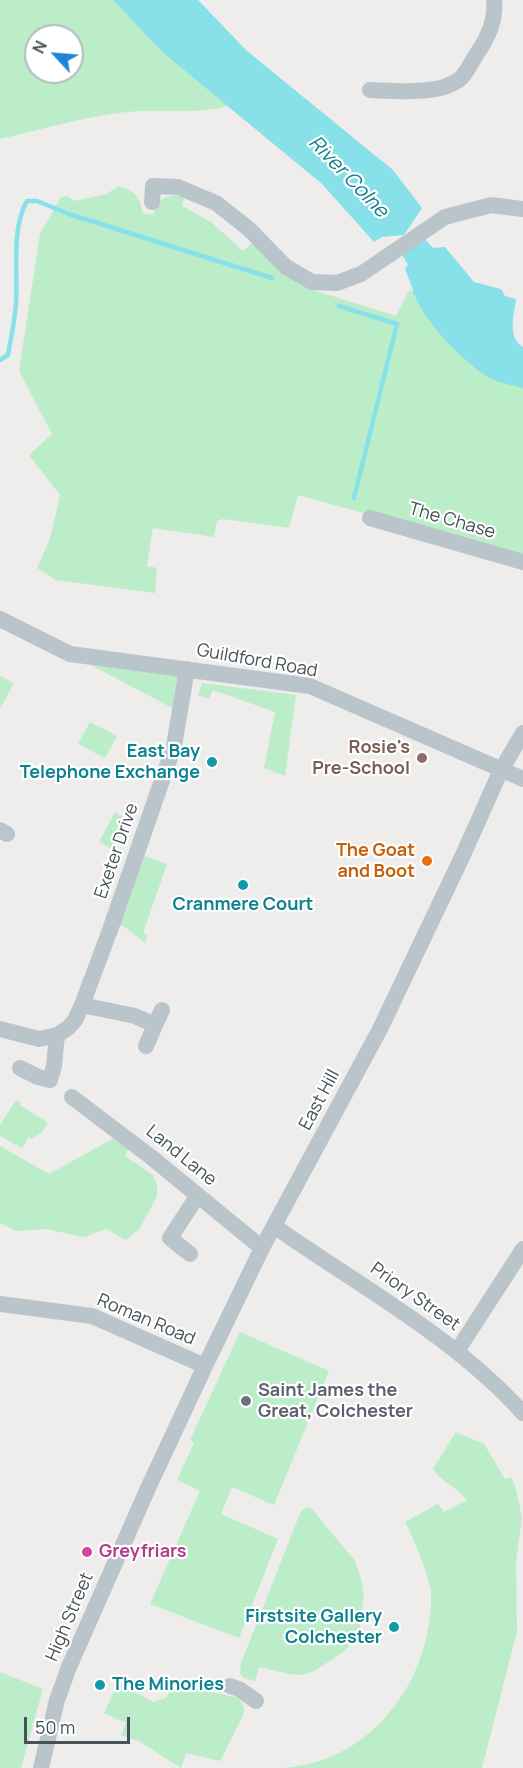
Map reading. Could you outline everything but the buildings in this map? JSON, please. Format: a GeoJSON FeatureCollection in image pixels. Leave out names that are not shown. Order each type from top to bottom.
{"type":"FeatureCollection","features":[{"type":"Feature","properties":{"kind":"street"},"geometry":{"type":"LineString","coordinates":[[370,90],[440,89],[461,78],[484,41],[495,12],[494,0]]}},
{"type":"Feature","properties":{"kind":"street"},"geometry":{"type":"LineString","coordinates":[[152,202],[153,186],[178,187],[216,203],[249,229],[286,267],[312,282],[337,283],[361,274],[445,217],[491,205],[523,208]]}},
{"type":"Feature","properties":{"kind":"street","name":"The Chase"},"geometry":{"type":"LineString","coordinates":[[370,519],[523,562]]}},
{"type":"Feature","properties":{"kind":"street","name":"Guildford Road"},"geometry":{"type":"LineString","coordinates":[[0,618],[70,654],[310,686],[523,779]]}},
{"type":"Feature","properties":{"kind":"street","name":"Exeter Drive"},"geometry":{"type":"LineString","coordinates":[[57,1035],[69,1028],[82,1005],[174,746],[188,669]]}},
{"type":"Feature","properties":{"kind":"street","name":"East Hill"},"geometry":{"type":"LineString","coordinates":[[149,1486],[262,1248],[386,1018],[501,770],[523,733]]}},
{"type":"Feature","properties":{"kind":"street"},"geometry":{"type":"LineString","coordinates":[[82,1005],[135,1016],[158,1018],[146,1046]]}},
{"type":"Feature","properties":{"kind":"street"},"geometry":{"type":"LineString","coordinates":[[0,1029],[39,1039],[57,1035],[54,1066],[50,1080],[20,1068]]}},
{"type":"Feature","properties":{"kind":"street","name":"Land Lane"},"geometry":{"type":"LineString","coordinates":[[72,1097],[262,1248]]}},
{"type":"Feature","properties":{"kind":"street"},"geometry":{"type":"LineString","coordinates":[[190,1254],[170,1238],[198,1195]]}},
{"type":"Feature","properties":{"kind":"street","name":"Priory Street"},"geometry":{"type":"LineString","coordinates":[[274,1226],[457,1351],[480,1370],[523,1413]]}},
{"type":"Feature","properties":{"kind":"street"},"geometry":{"type":"LineString","coordinates":[[457,1351],[523,1249]]}},
{"type":"Feature","properties":{"kind":"street","name":"Roman Road"},"geometry":{"type":"LineString","coordinates":[[0,1304],[92,1316],[205,1366]]}},
{"type":"Feature","properties":{"kind":"street","name":"High Street"},"geometry":{"type":"LineString","coordinates":[[41,1768],[57,1700],[69,1667],[149,1486]]}},
{"type":"Feature","properties":{"kind":"street"},"geometry":{"type":"LineString","coordinates":[[230,1686],[256,1701]]}},
{"type":"Feature","properties":{"kind":"green space"},"geometry":{"type":"Polygon","coordinates":[[[0,0],[113,0],[161,51],[228,106],[190,111],[139,111],[79,120],[0,139],[0,0]]]}},
{"type":"Feature","properties":{"kind":"green space"},"geometry":{"type":"Polygon","coordinates":[[[118,186],[136,195],[142,213],[153,215],[164,198],[185,196],[182,206],[211,222],[243,251],[252,243],[313,290],[396,316],[410,289],[415,296],[523,387],[523,557],[298,495],[289,528],[223,519],[217,521],[214,537],[153,528],[147,566],[157,568],[155,593],[56,580],[37,568],[50,539],[60,495],[29,455],[52,434],[19,371],[40,234],[61,197],[68,196],[74,201],[107,194],[118,186]]]}},
{"type":"Feature","properties":{"kind":"green space"},"geometry":{"type":"Polygon","coordinates":[[[70,654],[187,669],[180,712],[70,654]]]}},
{"type":"Feature","properties":{"kind":"green space"},"geometry":{"type":"Polygon","coordinates":[[[0,676],[14,683],[0,709],[0,676]]]}},
{"type":"Feature","properties":{"kind":"green space"},"geometry":{"type":"Polygon","coordinates":[[[202,683],[296,695],[285,776],[264,768],[275,712],[213,690],[209,699],[198,695],[202,683]]]}},
{"type":"Feature","properties":{"kind":"green space"},"geometry":{"type":"Polygon","coordinates":[[[90,722],[117,736],[105,758],[78,744],[90,722]]]}},
{"type":"Feature","properties":{"kind":"green space"},"geometry":{"type":"Polygon","coordinates":[[[115,812],[125,818],[114,850],[99,842],[115,812]]]}},
{"type":"Feature","properties":{"kind":"green space"},"geometry":{"type":"Polygon","coordinates":[[[137,853],[167,864],[143,933],[148,935],[145,943],[125,927],[112,923],[137,853]]]}},
{"type":"Feature","properties":{"kind":"green space"},"geometry":{"type":"Polygon","coordinates":[[[16,1100],[48,1123],[42,1132],[32,1139],[29,1137],[22,1148],[0,1136],[0,1125],[16,1100]]]}},
{"type":"Feature","properties":{"kind":"green space"},"geometry":{"type":"Polygon","coordinates":[[[116,1137],[128,1149],[125,1156],[153,1175],[157,1184],[157,1196],[140,1228],[126,1240],[106,1229],[84,1237],[46,1229],[16,1231],[0,1223],[0,1146],[49,1174],[116,1137]]]}},
{"type":"Feature","properties":{"kind":"green space"},"geometry":{"type":"Polygon","coordinates":[[[240,1332],[329,1371],[274,1505],[232,1487],[221,1514],[278,1539],[239,1638],[150,1604],[200,1491],[177,1480],[194,1443],[190,1440],[240,1332]]]}},
{"type":"Feature","properties":{"kind":"green space"},"geometry":{"type":"Polygon","coordinates":[[[456,1432],[484,1444],[505,1479],[511,1477],[516,1488],[522,1518],[516,1562],[517,1631],[482,1768],[281,1768],[313,1763],[342,1751],[368,1734],[390,1712],[407,1686],[420,1658],[428,1627],[431,1595],[425,1569],[405,1522],[438,1504],[444,1512],[467,1500],[440,1478],[433,1469],[456,1432]]]}},
{"type":"Feature","properties":{"kind":"green space"},"geometry":{"type":"Polygon","coordinates":[[[306,1507],[311,1508],[355,1561],[364,1597],[359,1631],[345,1651],[314,1671],[301,1675],[259,1667],[255,1681],[242,1677],[241,1663],[301,1511],[306,1507]]]}},
{"type":"Feature","properties":{"kind":"green space"},"geometry":{"type":"Polygon","coordinates":[[[0,1672],[43,1689],[21,1768],[0,1768],[0,1672]]]}},
{"type":"Feature","properties":{"kind":"green space"},"geometry":{"type":"Polygon","coordinates":[[[175,1681],[190,1688],[235,1697],[242,1703],[244,1713],[220,1761],[186,1753],[181,1768],[140,1742],[121,1735],[126,1723],[104,1713],[118,1683],[153,1702],[166,1698],[175,1681]]]}},
{"type":"Feature","properties":{"kind":"water","name":"River Colne"},"geometry":{"type":"Polygon","coordinates":[[[113,0],[198,0],[247,51],[393,170],[422,208],[404,235],[382,237],[374,242],[322,184],[161,51],[113,0]]]}},
{"type":"Feature","properties":{"kind":"water"},"geometry":{"type":"Polygon","coordinates":[[[423,237],[433,248],[445,247],[474,282],[501,289],[505,296],[516,299],[513,332],[518,343],[523,347],[523,388],[491,379],[470,364],[427,318],[413,295],[405,269],[408,265],[401,253],[423,237]]]}},
{"type":"Feature","properties":{"kind":"waterway"},"geometry":{"type":"LineString","coordinates":[[0,360],[8,355],[13,329],[16,303],[17,237],[22,212],[27,201],[37,201],[69,214],[272,278]]}},
{"type":"Feature","properties":{"kind":"waterway"},"geometry":{"type":"LineString","coordinates":[[339,306],[397,324],[354,498]]}},
{"type":"Feature","properties":{"kind":"place","name":"Rosie's Pre-School"},"geometry":{"type":"Point","coordinates":[422,758]}},
{"type":"Feature","properties":{"kind":"place","name":"East Bay Telephone Exchange"},"geometry":{"type":"Point","coordinates":[212,762]}},
{"type":"Feature","properties":{"kind":"place","name":"The Goat and Boot"},"geometry":{"type":"Point","coordinates":[427,861]}},
{"type":"Feature","properties":{"kind":"place","name":"Cranmere Court"},"geometry":{"type":"Point","coordinates":[243,885]}},
{"type":"Feature","properties":{"kind":"place","name":"Saint James the Great, Colchester"},"geometry":{"type":"Point","coordinates":[246,1401]}},
{"type":"Feature","properties":{"kind":"place","name":"Greyfriars"},"geometry":{"type":"Point","coordinates":[87,1552]}},
{"type":"Feature","properties":{"kind":"place","name":"Firstsite Gallery Colchester"},"geometry":{"type":"Point","coordinates":[394,1627]}},
{"type":"Feature","properties":{"kind":"place","name":"The Minories"},"geometry":{"type":"Point","coordinates":[100,1685]}}]}
